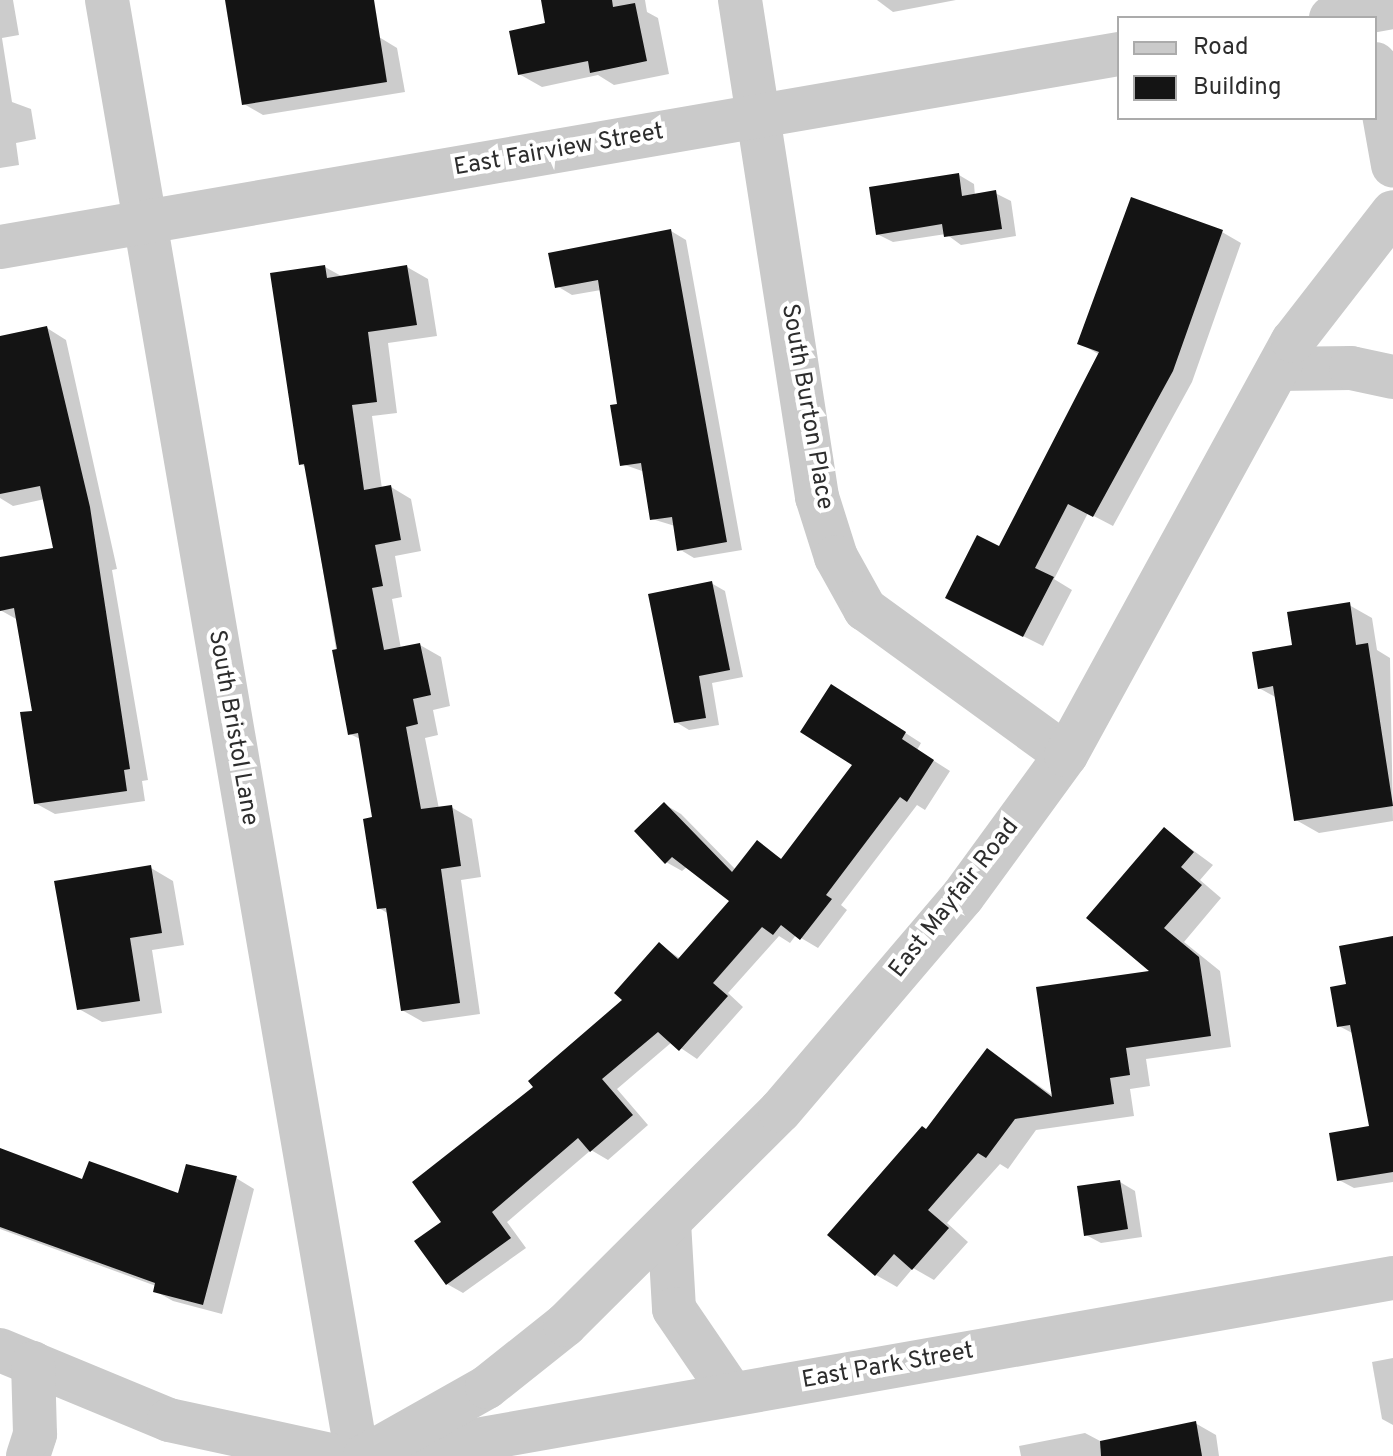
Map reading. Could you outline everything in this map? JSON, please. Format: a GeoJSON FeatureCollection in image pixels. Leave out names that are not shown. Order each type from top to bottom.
{"type":"FeatureCollection","features":[{"type":"Feature","properties":{"kind":"street","name":"South Bristol Lane"},"geometry":{"type":"LineString","coordinates":[[107,0],[357,1456]]}},
{"type":"Feature","properties":{"kind":"street","name":"South Burton Place"},"geometry":{"type":"LineString","coordinates":[[740,0],[817,497],[836,557],[865,609],[1066,755]]}},
{"type":"Feature","properties":{"kind":"street","name":"East Fairview Street"},"geometry":{"type":"LineString","coordinates":[[0,247],[1117,54]]}},
{"type":"Feature","properties":{"kind":"street"},"geometry":{"type":"LineString","coordinates":[[1377,75],[1393,165]]}},
{"type":"Feature","properties":{"kind":"street","name":"East Mayfair Road"},"geometry":{"type":"LineString","coordinates":[[365,1456],[487,1387],[565,1325],[780,1111],[922,944],[1066,755],[1293,341],[1393,212]]}},
{"type":"Feature","properties":{"kind":"street"},"geometry":{"type":"LineString","coordinates":[[1278,369],[1351,368],[1393,377]]}},
{"type":"Feature","properties":{"kind":"street"},"geometry":{"type":"LineString","coordinates":[[669,1222],[674,1309],[732,1394]]}},
{"type":"Feature","properties":{"kind":"street","name":"East Park Street"},"geometry":{"type":"LineString","coordinates":[[383,1456],[1393,1278]]}},
{"type":"Feature","properties":{"kind":"street"},"geometry":{"type":"LineString","coordinates":[[16,1357],[35,1434],[28,1456]]}},
{"type":"Feature","properties":{"kind":"street"},"geometry":{"type":"LineString","coordinates":[[16,1357],[169,1420],[336,1456]]}},
{"type":"Feature","properties":{"kind":"building"},"geometry":{"type":"Polygon","coordinates":[[[225,0],[374,0],[387,82],[242,105],[225,0]]]}},
{"type":"Feature","properties":{"kind":"building"},"geometry":{"type":"Polygon","coordinates":[[[541,0],[612,0],[613,7],[635,3],[647,61],[590,73],[588,61],[518,75],[509,31],[545,23],[541,0]]]}},
{"type":"Feature","properties":{"kind":"building"},"geometry":{"type":"Polygon","coordinates":[[[959,173],[962,196],[996,190],[1002,229],[944,237],[942,224],[876,235],[869,187],[959,173]]]}},
{"type":"Feature","properties":{"kind":"building"},"geometry":{"type":"Polygon","coordinates":[[[1131,197],[1223,230],[1173,371],[1093,517],[1068,504],[1035,568],[1054,577],[1023,637],[945,598],[977,535],[999,546],[1099,352],[1077,344],[1131,197]]]}},
{"type":"Feature","properties":{"kind":"building"},"geometry":{"type":"Polygon","coordinates":[[[671,229],[727,542],[677,551],[672,517],[650,520],[641,463],[620,466],[610,405],[617,404],[598,280],[555,288],[548,253],[671,229]]]}},
{"type":"Feature","properties":{"kind":"building"},"geometry":{"type":"Polygon","coordinates":[[[325,265],[327,278],[407,265],[417,325],[368,332],[377,402],[352,405],[364,490],[391,485],[401,540],[375,545],[383,586],[372,588],[384,650],[420,643],[431,695],[413,699],[418,724],[406,727],[421,809],[452,805],[461,866],[441,869],[460,1003],[401,1011],[386,908],[377,909],[363,819],[372,817],[358,733],[348,735],[332,650],[337,649],[304,464],[299,465],[270,273],[325,265]]]}},
{"type":"Feature","properties":{"kind":"building"},"geometry":{"type":"Polygon","coordinates":[[[47,326],[90,507],[130,769],[124,770],[127,791],[34,804],[20,712],[32,711],[14,608],[0,611],[0,557],[53,548],[40,486],[0,494],[0,336],[47,326]]]}},
{"type":"Feature","properties":{"kind":"building"},"geometry":{"type":"Polygon","coordinates":[[[712,581],[730,670],[699,676],[706,718],[674,723],[648,594],[712,581]]]}},
{"type":"Feature","properties":{"kind":"building"},"geometry":{"type":"Polygon","coordinates":[[[1350,602],[1356,645],[1368,643],[1393,806],[1294,821],[1273,686],[1258,689],[1252,652],[1292,645],[1287,612],[1350,602]]]}},
{"type":"Feature","properties":{"kind":"building"},"geometry":{"type":"Polygon","coordinates":[[[831,684],[906,732],[902,739],[934,760],[907,802],[900,797],[826,895],[832,899],[800,940],[781,925],[773,935],[762,927],[713,983],[728,996],[679,1051],[658,1032],[602,1079],[633,1115],[590,1152],[578,1138],[492,1212],[511,1238],[446,1285],[414,1241],[441,1222],[412,1182],[533,1087],[528,1081],[622,1000],[614,993],[659,942],[678,959],[729,901],[672,857],[665,864],[634,831],[664,802],[732,872],[757,840],[781,859],[852,765],[800,732],[831,684]]]}},
{"type":"Feature","properties":{"kind":"building"},"geometry":{"type":"Polygon","coordinates":[[[1164,827],[1194,852],[1181,867],[1202,885],[1164,928],[1199,957],[1211,1036],[1126,1048],[1130,1075],[1110,1078],[1114,1104],[1015,1119],[986,1158],[978,1153],[928,1210],[949,1228],[912,1270],[894,1254],[875,1276],[827,1235],[922,1126],[926,1129],[987,1048],[1052,1097],[1036,987],[1149,971],[1086,918],[1164,827]]]}},
{"type":"Feature","properties":{"kind":"building"},"geometry":{"type":"Polygon","coordinates":[[[151,865],[162,933],[130,938],[140,1001],[77,1010],[54,881],[151,865]]]}},
{"type":"Feature","properties":{"kind":"building"},"geometry":{"type":"Polygon","coordinates":[[[1393,936],[1393,1172],[1337,1181],[1329,1133],[1369,1126],[1350,1025],[1337,1027],[1330,987],[1346,984],[1339,946],[1393,936]]]}},
{"type":"Feature","properties":{"kind":"building"},"geometry":{"type":"Polygon","coordinates":[[[0,1148],[82,1179],[89,1161],[178,1193],[186,1164],[237,1176],[203,1305],[153,1292],[155,1283],[0,1227],[0,1148]]]}},
{"type":"Feature","properties":{"kind":"building"},"geometry":{"type":"Polygon","coordinates":[[[1120,1180],[1128,1229],[1084,1236],[1077,1186],[1120,1180]]]}},
{"type":"Feature","properties":{"kind":"building"},"geometry":{"type":"Polygon","coordinates":[[[1196,1421],[1202,1456],[1101,1456],[1100,1441],[1196,1421]]]}}]}
